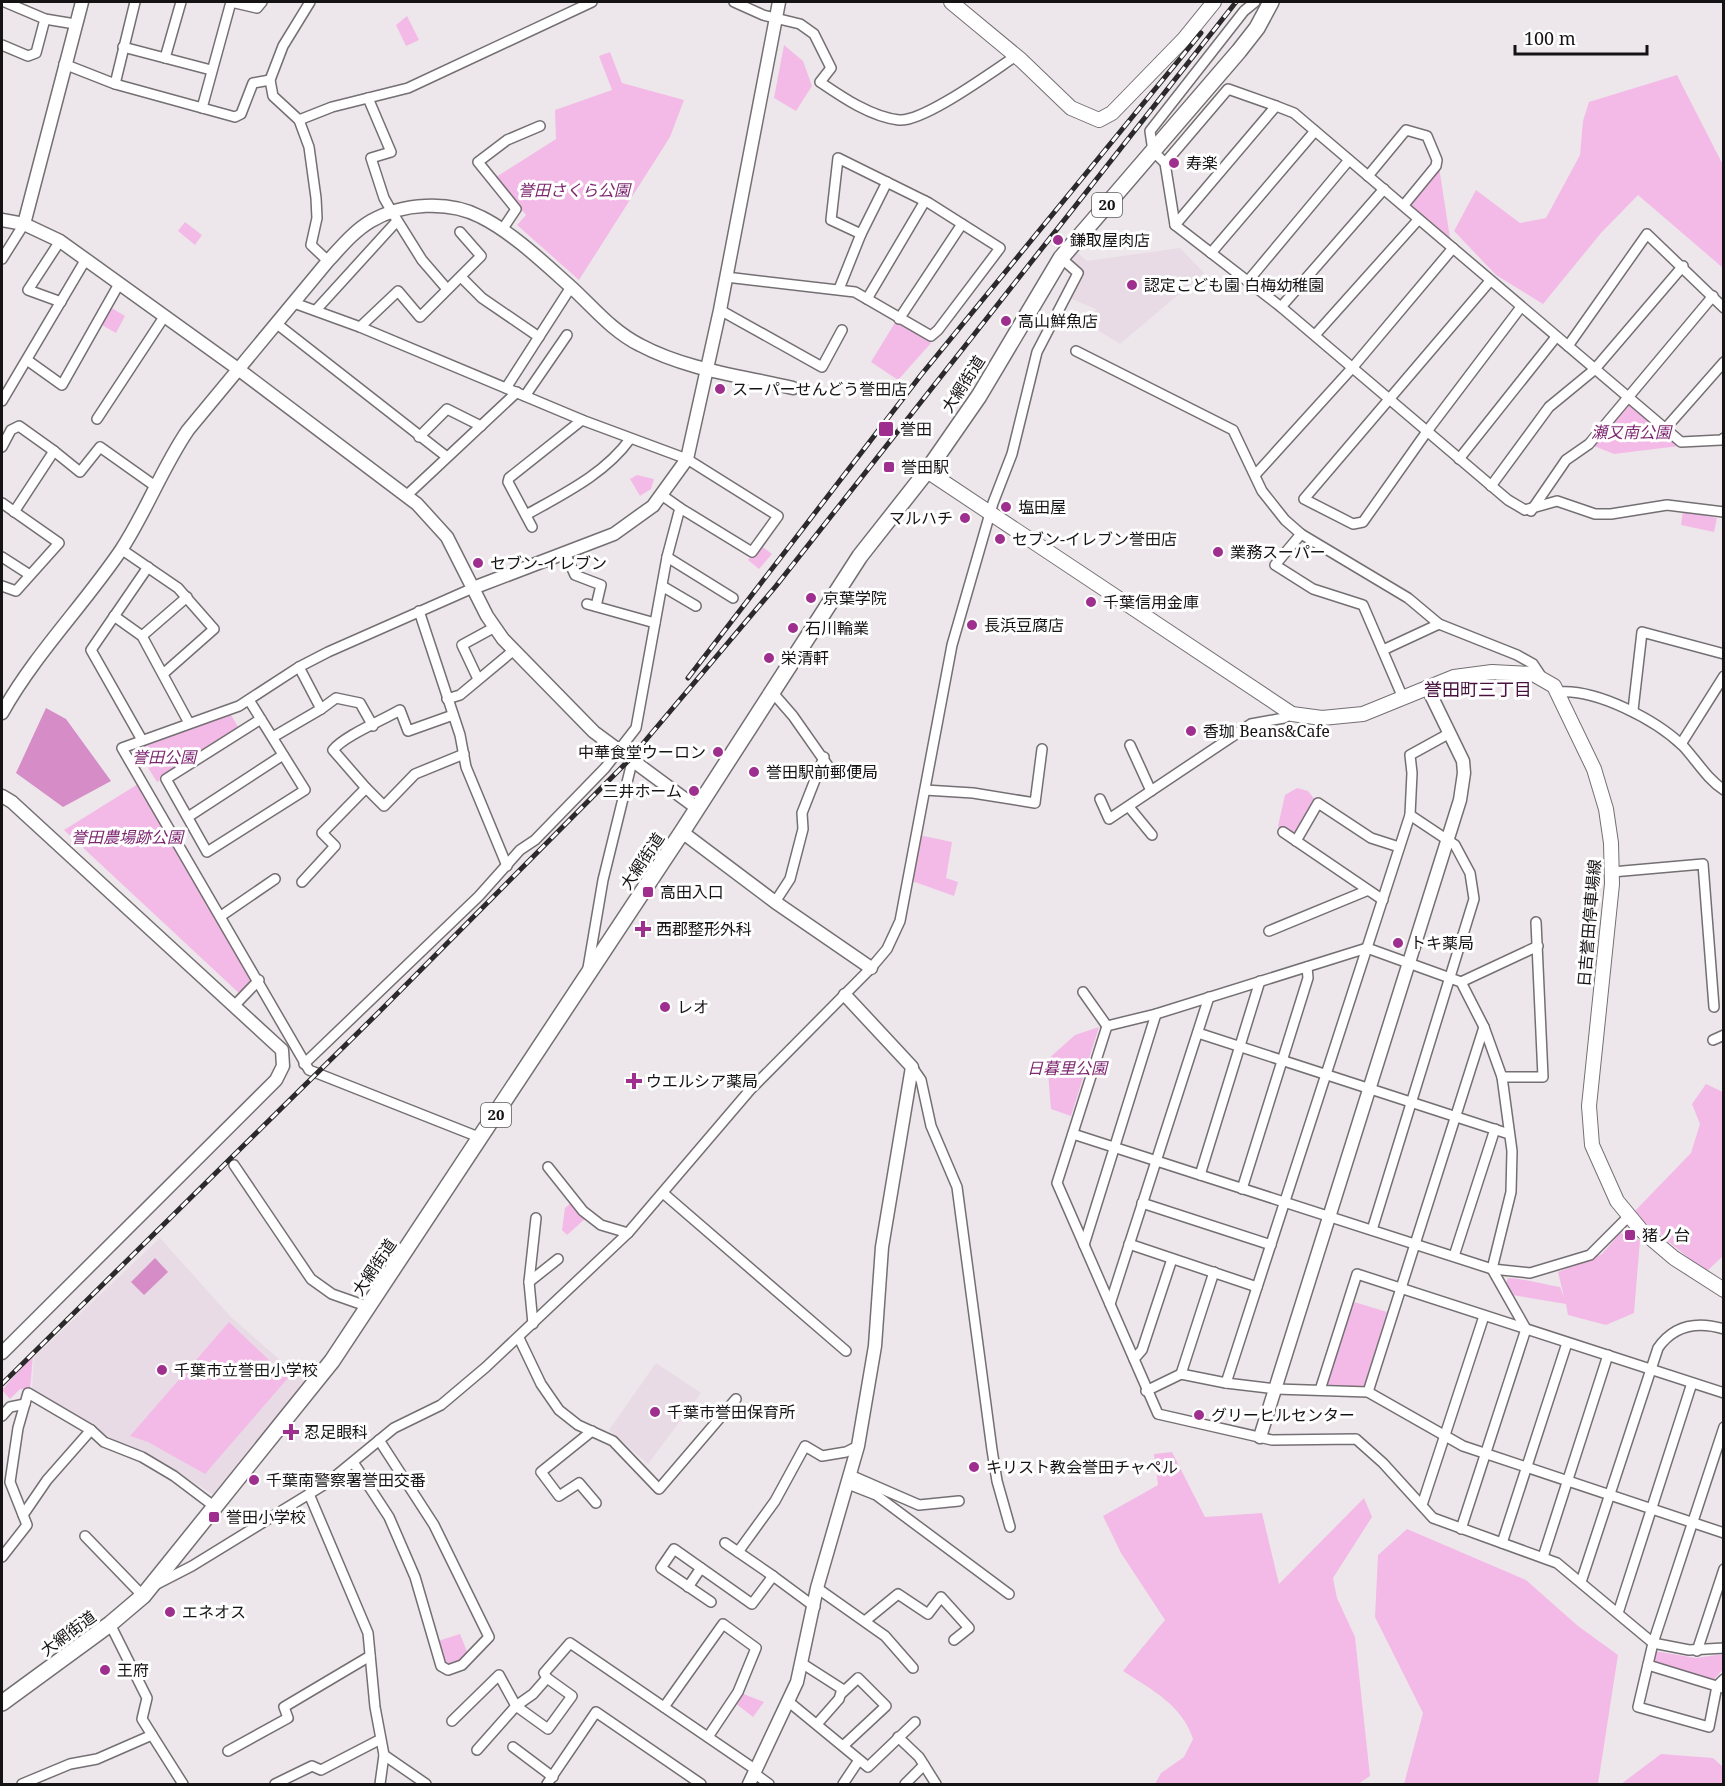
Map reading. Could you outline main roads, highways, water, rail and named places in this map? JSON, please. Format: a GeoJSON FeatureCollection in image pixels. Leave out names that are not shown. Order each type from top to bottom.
{"type":"FeatureCollection","features":[{"type":"Feature","properties":{"kind":"main road"},"geometry":{"type":"LineString","coordinates":[[951,2],[1016,56],[1071,108],[1091,119],[1105,119],[1184,39],[1214,2]]}},
{"type":"Feature","properties":{"kind":"main road","name":"大網街道"},"geometry":{"type":"LineString","coordinates":[[2,1703],[110,1624],[147,1591],[317,1382],[481,1138],[773,693],[860,556],[927,471],[979,396],[1061,258],[1257,28],[1271,2]]}},
{"type":"Feature","properties":{"kind":"main road","name":"日吉誉田停車場線"},"geometry":{"type":"LineString","coordinates":[[927,471],[1292,714],[1322,718],[1354,716],[1455,677],[1492,672],[1523,672],[1542,678],[1559,692],[1600,789],[1609,824],[1612,872],[1589,1121],[1592,1145],[1603,1173],[1629,1216],[1658,1246],[1724,1290]]}},
{"type":"Feature","properties":{"kind":"railway"},"geometry":{"type":"LineString","coordinates":[[2,1384],[381,1010],[629,760],[776,586],[1236,2]]}},
{"type":"Feature","properties":{"kind":"railway"},"geometry":{"type":"LineString","coordinates":[[688,678],[921,375],[1201,33]]}},
{"type":"Feature","properties":{"kind":"place","name":"寿楽"},"geometry":{"type":"Point","coordinates":[1174,163]}},
{"type":"Feature","properties":{"kind":"place","name":"鎌取屋肉店"},"geometry":{"type":"Point","coordinates":[1058,240]}},
{"type":"Feature","properties":{"kind":"place","name":"認定こども園 白梅幼稚園"},"geometry":{"type":"Point","coordinates":[1132,285]}},
{"type":"Feature","properties":{"kind":"place","name":"高山鮮魚店"},"geometry":{"type":"Point","coordinates":[1006,321]}},
{"type":"Feature","properties":{"kind":"place","name":"スーパーせんどう誉田店"},"geometry":{"type":"Point","coordinates":[720,389]}},
{"type":"Feature","properties":{"kind":"place","name":"誉田"},"geometry":{"type":"Point","coordinates":[886,429]}},
{"type":"Feature","properties":{"kind":"place","name":"誉田駅"},"geometry":{"type":"Point","coordinates":[889,467]}},
{"type":"Feature","properties":{"kind":"place","name":"塩田屋"},"geometry":{"type":"Point","coordinates":[1006,507]}},
{"type":"Feature","properties":{"kind":"place","name":"マルハチ"},"geometry":{"type":"Point","coordinates":[965,518]}},
{"type":"Feature","properties":{"kind":"place","name":"セブン-イレブン誉田店"},"geometry":{"type":"Point","coordinates":[1000,539]}},
{"type":"Feature","properties":{"kind":"place","name":"業務スーパー"},"geometry":{"type":"Point","coordinates":[1218,552]}},
{"type":"Feature","properties":{"kind":"place","name":"セブン-イレブン"},"geometry":{"type":"Point","coordinates":[478,563]}},
{"type":"Feature","properties":{"kind":"place","name":"京葉学院"},"geometry":{"type":"Point","coordinates":[811,598]}},
{"type":"Feature","properties":{"kind":"place","name":"千葉信用金庫"},"geometry":{"type":"Point","coordinates":[1091,602]}},
{"type":"Feature","properties":{"kind":"place","name":"長浜豆腐店"},"geometry":{"type":"Point","coordinates":[972,625]}},
{"type":"Feature","properties":{"kind":"place","name":"石川輪業"},"geometry":{"type":"Point","coordinates":[793,628]}},
{"type":"Feature","properties":{"kind":"place","name":"栄清軒"},"geometry":{"type":"Point","coordinates":[769,658]}},
{"type":"Feature","properties":{"kind":"place","name":"香珈 Beans&Cafe"},"geometry":{"type":"Point","coordinates":[1191,731]}},
{"type":"Feature","properties":{"kind":"place","name":"中華食堂ウーロン"},"geometry":{"type":"Point","coordinates":[718,752]}},
{"type":"Feature","properties":{"kind":"place","name":"誉田駅前郵便局"},"geometry":{"type":"Point","coordinates":[754,772]}},
{"type":"Feature","properties":{"kind":"place","name":"三井ホーム"},"geometry":{"type":"Point","coordinates":[694,791]}},
{"type":"Feature","properties":{"kind":"place","name":"高田入口"},"geometry":{"type":"Point","coordinates":[648,892]}},
{"type":"Feature","properties":{"kind":"place","name":"西郡整形外科"},"geometry":{"type":"Point","coordinates":[643,929]}},
{"type":"Feature","properties":{"kind":"place","name":"トキ薬局"},"geometry":{"type":"Point","coordinates":[1398,943]}},
{"type":"Feature","properties":{"kind":"place","name":"レオ"},"geometry":{"type":"Point","coordinates":[665,1007]}},
{"type":"Feature","properties":{"kind":"place","name":"ウエルシア薬局"},"geometry":{"type":"Point","coordinates":[634,1081]}},
{"type":"Feature","properties":{"kind":"place","name":"猪ノ台"},"geometry":{"type":"Point","coordinates":[1630,1235]}},
{"type":"Feature","properties":{"kind":"place","name":"千葉市立誉田小学校"},"geometry":{"type":"Point","coordinates":[162,1370]}},
{"type":"Feature","properties":{"kind":"place","name":"千葉市誉田保育所"},"geometry":{"type":"Point","coordinates":[655,1412]}},
{"type":"Feature","properties":{"kind":"place","name":"グリーヒルセンター"},"geometry":{"type":"Point","coordinates":[1199,1415]}},
{"type":"Feature","properties":{"kind":"place","name":"忍足眼科"},"geometry":{"type":"Point","coordinates":[291,1432]}},
{"type":"Feature","properties":{"kind":"place","name":"キリスト教会誉田チャペル"},"geometry":{"type":"Point","coordinates":[974,1467]}},
{"type":"Feature","properties":{"kind":"place","name":"千葉南警察署誉田交番"},"geometry":{"type":"Point","coordinates":[254,1480]}},
{"type":"Feature","properties":{"kind":"place","name":"誉田小学校"},"geometry":{"type":"Point","coordinates":[214,1517]}},
{"type":"Feature","properties":{"kind":"place","name":"エネオス"},"geometry":{"type":"Point","coordinates":[170,1612]}},
{"type":"Feature","properties":{"kind":"place","name":"王府"},"geometry":{"type":"Point","coordinates":[105,1670]}},
{"type":"Feature","properties":{"kind":"district","name":"誉田町三丁目"},"geometry":{"type":"Point","coordinates":[1478,690]}},
{"type":"Feature","properties":{"kind":"park label","name":"誉田さくら公園"},"geometry":{"type":"Point","coordinates":[574,190]}},
{"type":"Feature","properties":{"kind":"park label","name":"瀬又南公園"},"geometry":{"type":"Point","coordinates":[1631,432]}},
{"type":"Feature","properties":{"kind":"park label","name":"誉田公園"},"geometry":{"type":"Point","coordinates":[164,757]}},
{"type":"Feature","properties":{"kind":"park label","name":"誉田農場跡公園"},"geometry":{"type":"Point","coordinates":[127,837]}},
{"type":"Feature","properties":{"kind":"park label","name":"日暮里公園"},"geometry":{"type":"Point","coordinates":[1067,1068]}}]}
